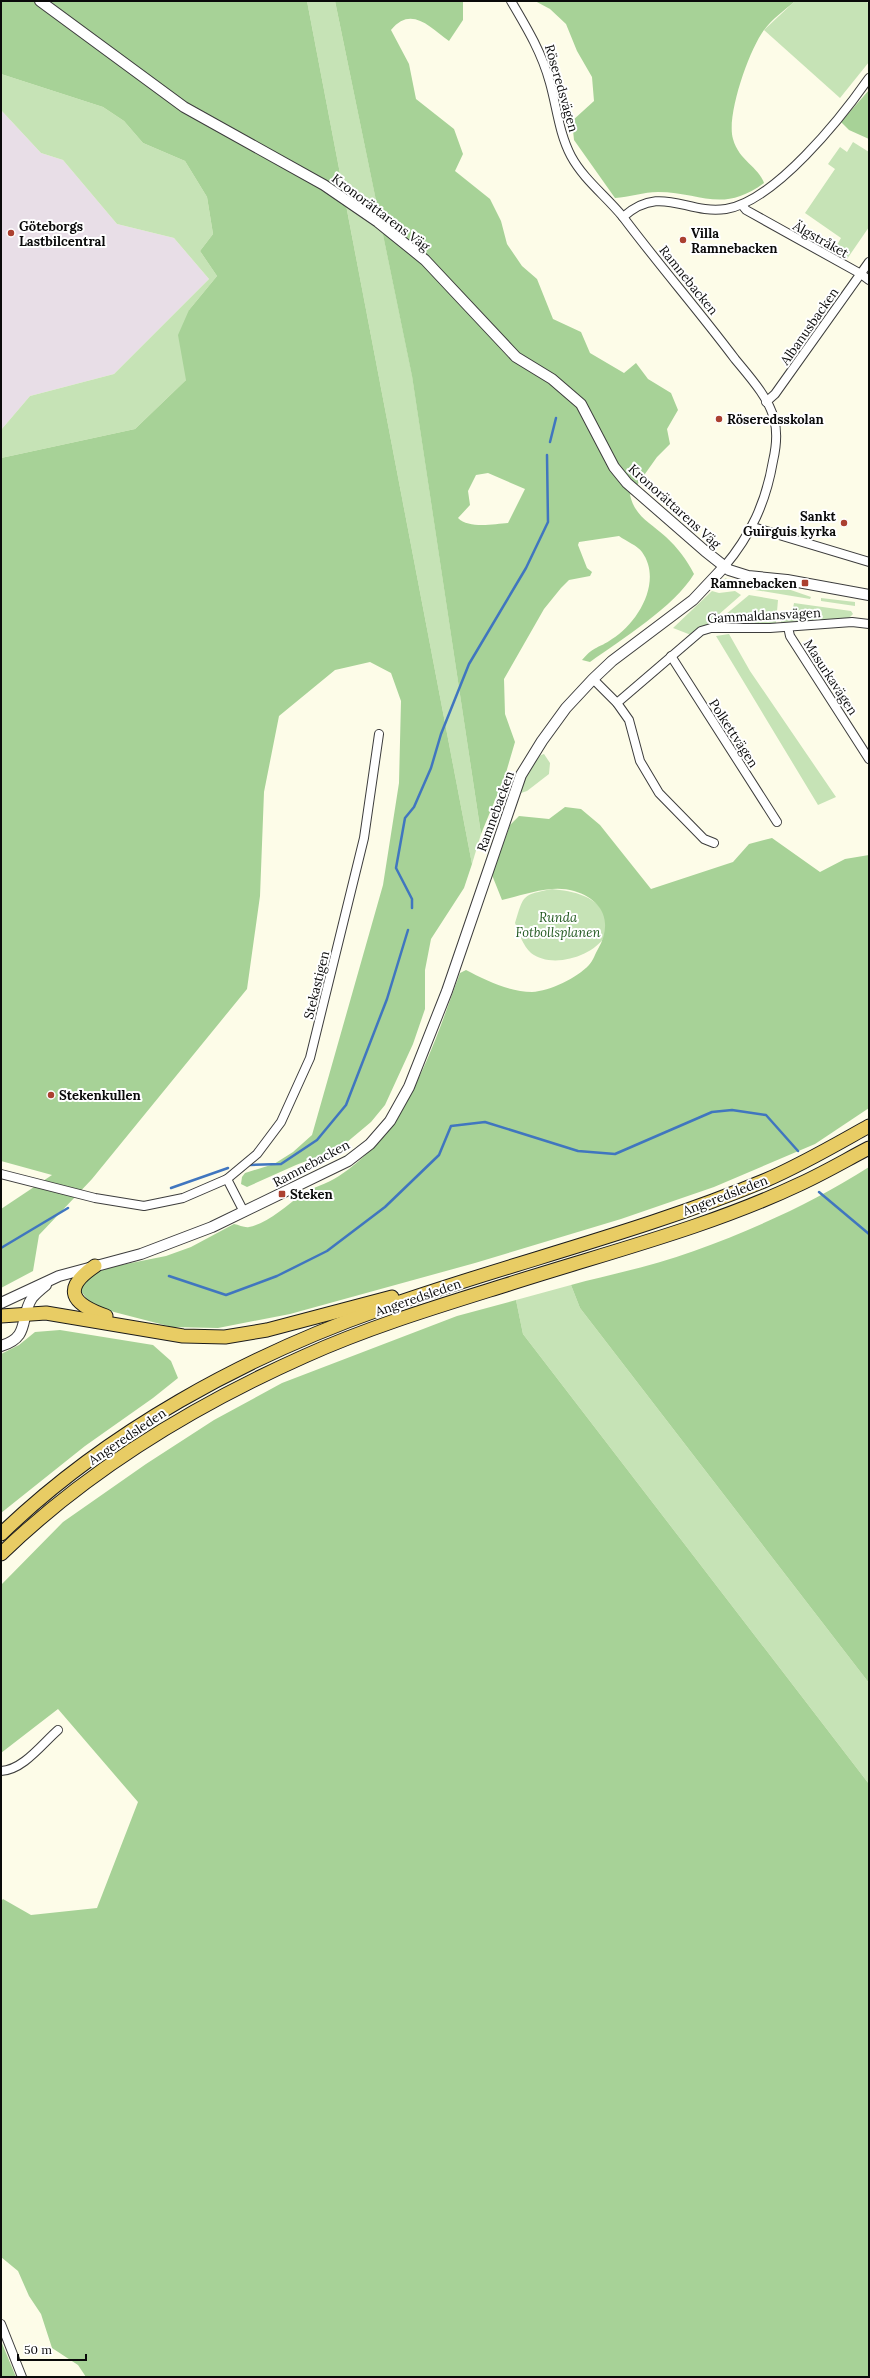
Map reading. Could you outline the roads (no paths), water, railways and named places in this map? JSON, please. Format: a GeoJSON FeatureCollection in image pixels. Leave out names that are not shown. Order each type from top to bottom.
{"type":"FeatureCollection","features":[{"type":"Feature","properties":{"kind":"highway","name":"Angeredsleden"},"geometry":{"type":"LineString","coordinates":[[1,1534],[26,1511],[100,1452],[140,1425],[218,1379],[318,1333],[459,1282],[656,1221],[714,1200],[787,1170],[869,1126]]}},
{"type":"Feature","properties":{"kind":"highway","name":"Angeredsleden"},"geometry":{"type":"LineString","coordinates":[[1,1554],[83,1485],[164,1431],[230,1393],[307,1355],[453,1302],[670,1234],[734,1211],[800,1185],[869,1148]]}},
{"type":"Feature","properties":{"kind":"highway"},"geometry":{"type":"LineString","coordinates":[[95,1266],[81,1276],[74,1285],[76,1297],[88,1309],[132,1326]]}},
{"type":"Feature","properties":{"kind":"highway"},"geometry":{"type":"LineString","coordinates":[[1,1316],[27,1312],[61,1314],[183,1336],[225,1337],[267,1330],[339,1309],[459,1282]]}},
{"type":"Feature","properties":{"kind":"highway"},"geometry":{"type":"LineString","coordinates":[[1,1564],[50,1512]]}},
{"type":"Feature","properties":{"kind":"street","name":"Kronorättarens Väg"},"geometry":{"type":"LineString","coordinates":[[40,1],[184,107],[324,185],[378,222],[425,260],[516,357],[552,379],[581,404],[614,467],[627,483],[724,567]]}},
{"type":"Feature","properties":{"kind":"street","name":"Röseredsvägen"},"geometry":{"type":"LineString","coordinates":[[511,1],[540,52],[550,84],[557,122],[571,155],[593,186],[623,216]]}},
{"type":"Feature","properties":{"kind":"street"},"geometry":{"type":"LineString","coordinates":[[623,216],[633,207],[652,200],[718,210],[742,205],[778,182],[798,163],[852,102],[869,78]]}},
{"type":"Feature","properties":{"kind":"street","name":"Älgstråket"},"geometry":{"type":"LineString","coordinates":[[742,205],[746,210],[861,274],[869,280]]}},
{"type":"Feature","properties":{"kind":"street","name":"Ramnebacken"},"geometry":{"type":"LineString","coordinates":[[1,1303],[59,1276],[177,1242],[244,1212],[348,1161],[370,1144],[390,1122],[409,1087],[430,1037],[521,775],[554,724],[593,679],[612,661],[693,600],[724,567],[753,527],[761,510],[770,481],[776,440],[774,418],[766,402],[712,328],[623,216]]}},
{"type":"Feature","properties":{"kind":"street","name":"Albanusbacken"},"geometry":{"type":"LineString","coordinates":[[766,402],[775,394],[869,262]]}},
{"type":"Feature","properties":{"kind":"street"},"geometry":{"type":"LineString","coordinates":[[753,527],[869,562]]}},
{"type":"Feature","properties":{"kind":"street"},"geometry":{"type":"LineString","coordinates":[[724,567],[748,576],[786,580],[869,595]]}},
{"type":"Feature","properties":{"kind":"street","name":"Gammaldansvägen"},"geometry":{"type":"LineString","coordinates":[[617,703],[701,631],[711,628],[868,624]]}},
{"type":"Feature","properties":{"kind":"street","name":"Masurkavägen"},"geometry":{"type":"LineString","coordinates":[[788,627],[790,636],[869,759]]}},
{"type":"Feature","properties":{"kind":"street","name":"Polkettvägen"},"geometry":{"type":"LineString","coordinates":[[671,656],[777,822]]}},
{"type":"Feature","properties":{"kind":"street"},"geometry":{"type":"LineString","coordinates":[[593,679],[617,703],[629,720],[640,761],[659,793],[704,839],[714,842]]}},
{"type":"Feature","properties":{"kind":"street","name":"Stekastigen"},"geometry":{"type":"LineString","coordinates":[[227,1179],[257,1154],[281,1122],[310,1058],[364,838],[379,734]]}},
{"type":"Feature","properties":{"kind":"street"},"geometry":{"type":"LineString","coordinates":[[1,1174],[95,1198],[138,1206],[165,1203],[183,1198],[227,1179],[244,1212]]}},
{"type":"Feature","properties":{"kind":"street","name":"Ramnebacken"},"geometry":{"type":"LineString","coordinates":[[1,1346],[16,1339],[21,1334],[27,1312],[35,1294],[59,1276]]}},
{"type":"Feature","properties":{"kind":"street"},"geometry":{"type":"LineString","coordinates":[[1,1771],[12,1770],[58,1730]]}},
{"type":"Feature","properties":{"kind":"street"},"geometry":{"type":"LineString","coordinates":[[1,2324],[22,2377]]}},
{"type":"Feature","properties":{"kind":"waterway"},"geometry":{"type":"LineString","coordinates":[[550,442],[556,418]]}},
{"type":"Feature","properties":{"kind":"waterway"},"geometry":{"type":"LineString","coordinates":[[412,908],[412,899],[396,868],[405,818],[414,807],[431,768],[441,734],[469,664],[526,568],[548,522],[547,455]]}},
{"type":"Feature","properties":{"kind":"waterway"},"geometry":{"type":"LineString","coordinates":[[250,1165],[281,1164],[317,1140],[346,1105],[387,999],[408,930]]}},
{"type":"Feature","properties":{"kind":"waterway"},"geometry":{"type":"LineString","coordinates":[[169,1276],[226,1295],[277,1276],[327,1251],[385,1207],[439,1155],[451,1126],[485,1122],[578,1151],[615,1154],[712,1112],[732,1110],[766,1115],[798,1151]]}},
{"type":"Feature","properties":{"kind":"waterway"},"geometry":{"type":"LineString","coordinates":[[171,1188],[228,1168]]}},
{"type":"Feature","properties":{"kind":"waterway"},"geometry":{"type":"LineString","coordinates":[[819,1192],[869,1234]]}},
{"type":"Feature","properties":{"kind":"waterway"},"geometry":{"type":"LineString","coordinates":[[1,1248],[68,1208]]}},
{"type":"Feature","properties":{"kind":"place","name":"Göteborgs Lastbilcentral"},"geometry":{"type":"Point","coordinates":[11,233]}},
{"type":"Feature","properties":{"kind":"place","name":"Villa Ramnebacken"},"geometry":{"type":"Point","coordinates":[683,240]}},
{"type":"Feature","properties":{"kind":"place","name":"Röseredsskolan"},"geometry":{"type":"Point","coordinates":[719,419]}},
{"type":"Feature","properties":{"kind":"place","name":"Sankt Guirguis kyrka"},"geometry":{"type":"Point","coordinates":[844,523]}},
{"type":"Feature","properties":{"kind":"place","name":"Ramnebacken"},"geometry":{"type":"Point","coordinates":[805,583]}},
{"type":"Feature","properties":{"kind":"place","name":"Stekenkullen"},"geometry":{"type":"Point","coordinates":[51,1095]}},
{"type":"Feature","properties":{"kind":"place","name":"Steken"},"geometry":{"type":"Point","coordinates":[282,1194]}},
{"type":"Feature","properties":{"kind":"park label","name":"Runda Fotbollsplanen"},"geometry":{"type":"Point","coordinates":[558,924]}}]}
